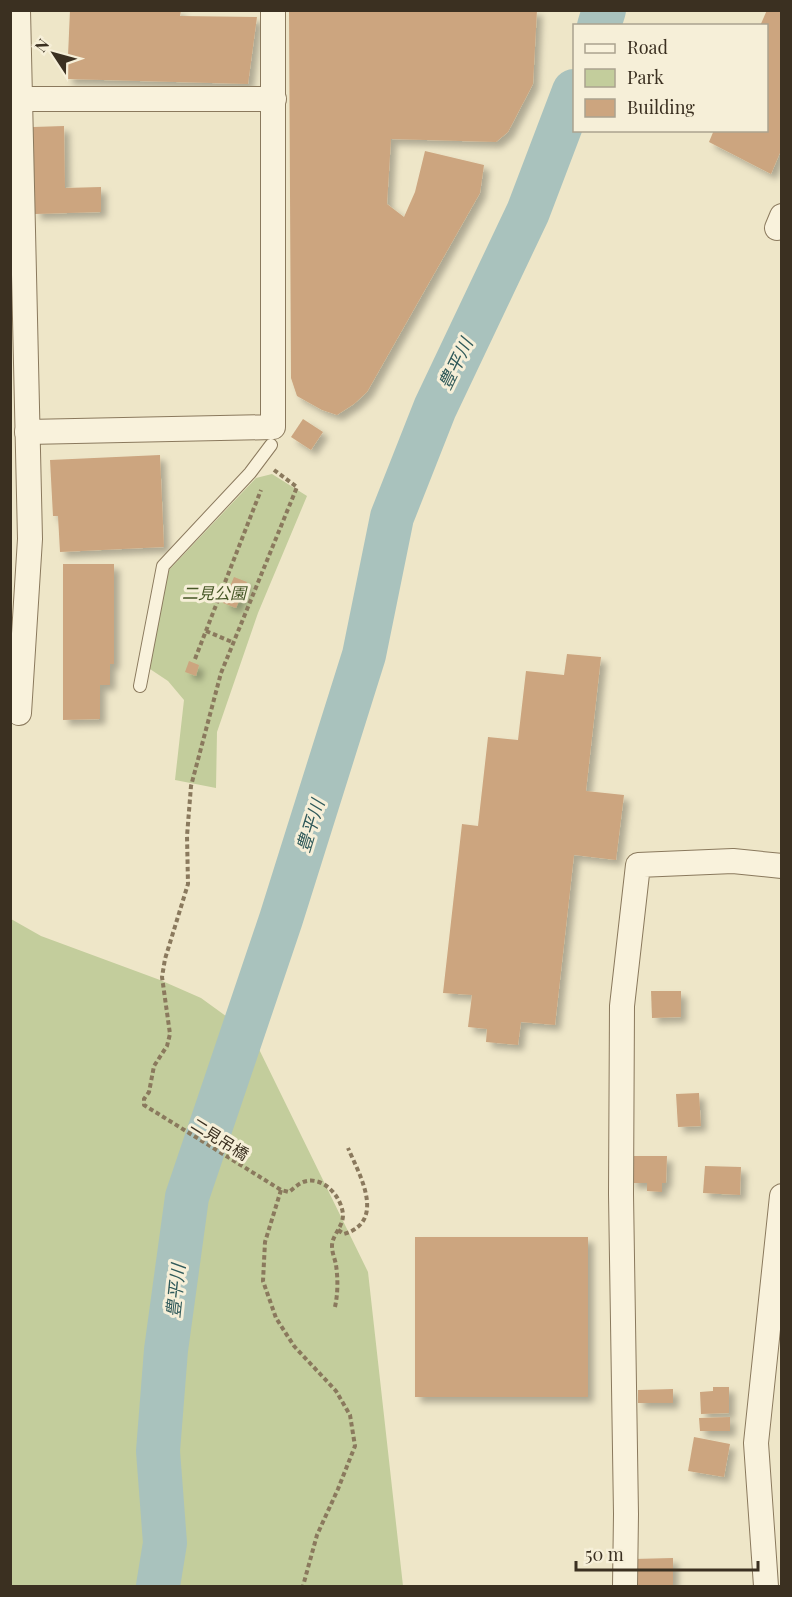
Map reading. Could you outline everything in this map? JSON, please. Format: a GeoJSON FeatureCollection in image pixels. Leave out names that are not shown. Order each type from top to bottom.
{"type":"FeatureCollection","features":[{"type":"Feature","properties":{"kind":"street"},"geometry":{"type":"LineString","coordinates":[[18,10],[30,539],[20,713]]}},
{"type":"Feature","properties":{"kind":"street"},"geometry":{"type":"LineString","coordinates":[[27,432],[273,427],[273,10]]}},
{"type":"Feature","properties":{"kind":"street"},"geometry":{"type":"LineString","coordinates":[[19,99],[274,99]]}},
{"type":"Feature","properties":{"kind":"street"},"geometry":{"type":"LineString","coordinates":[[625,1587],[627,1514],[621,1194],[622,1006],[638,865],[733,861],[782,866]]}},
{"type":"Feature","properties":{"kind":"street"},"geometry":{"type":"LineString","coordinates":[[766,1587],[756,1443],[782,1196]]}},
{"type":"Feature","properties":{"kind":"lane"},"geometry":{"type":"LineString","coordinates":[[140,686],[163,566],[250,473],[272,445]]}},
{"type":"Feature","properties":{"kind":"path"},"geometry":{"type":"LineString","coordinates":[[206,631],[232,642],[297,487],[270,467],[272,445]]}},
{"type":"Feature","properties":{"kind":"path"},"geometry":{"type":"LineString","coordinates":[[195,659],[263,483]]}},
{"type":"Feature","properties":{"kind":"path","name":"二見吊橋"},"geometry":{"type":"LineString","coordinates":[[232,642],[220,673],[191,786],[187,836],[188,884],[165,959],[162,977],[170,1034],[167,1046],[154,1066],[144,1105],[280,1190]]}},
{"type":"Feature","properties":{"kind":"path"},"geometry":{"type":"LineString","coordinates":[[338,1230],[344,1234],[357,1230],[363,1223],[367,1207],[366,1190],[348,1148]]}},
{"type":"Feature","properties":{"kind":"path"},"geometry":{"type":"LineString","coordinates":[[303,1587],[317,1535],[355,1446],[350,1414],[336,1391],[294,1346],[276,1318],[263,1281],[265,1242],[280,1190],[289,1192],[311,1181],[332,1189],[337,1196],[343,1215],[333,1238],[332,1248],[338,1286],[335,1307]]}},
{"type":"Feature","properties":{"kind":"green space","name":"二見公園"},"geometry":{"type":"Polygon","coordinates":[[[272,474],[307,496],[258,613],[217,732],[216,788],[175,780],[184,700],[168,681],[147,667],[169,570],[256,478],[272,474]]]}},
{"type":"Feature","properties":{"kind":"green space"},"geometry":{"type":"Polygon","coordinates":[[[11,919],[41,936],[160,980],[201,998],[252,1035],[368,1272],[403,1586],[11,1586],[11,919]]]}},
{"type":"Feature","properties":{"kind":"building"},"geometry":{"type":"Polygon","coordinates":[[[70,10],[181,10],[180,16],[257,17],[248,84],[67,79],[70,10]]]}},
{"type":"Feature","properties":{"kind":"building"},"geometry":{"type":"Polygon","coordinates":[[[289,10],[537,10],[533,84],[508,132],[496,142],[391,139],[387,204],[404,217],[415,192],[425,151],[484,165],[480,193],[367,392],[337,415],[322,410],[297,396],[291,378],[289,10]]]}},
{"type":"Feature","properties":{"kind":"building"},"geometry":{"type":"Polygon","coordinates":[[[767,10],[782,10],[782,148],[771,174],[709,142],[713,132],[768,132],[768,24],[761,24],[767,10]]]}},
{"type":"Feature","properties":{"kind":"building"},"geometry":{"type":"Polygon","coordinates":[[[64,126],[65,188],[101,187],[101,212],[35,214],[33,127],[64,126]]]}},
{"type":"Feature","properties":{"kind":"building"},"geometry":{"type":"Polygon","coordinates":[[[303,419],[323,432],[311,450],[291,437],[303,419]]]}},
{"type":"Feature","properties":{"kind":"building"},"geometry":{"type":"Polygon","coordinates":[[[160,455],[164,547],[60,552],[58,516],[53,516],[50,460],[160,455]]]}},
{"type":"Feature","properties":{"kind":"building"},"geometry":{"type":"Polygon","coordinates":[[[63,564],[114,564],[114,664],[110,664],[110,685],[100,685],[100,719],[63,720],[63,564]]]}},
{"type":"Feature","properties":{"kind":"building"},"geometry":{"type":"Polygon","coordinates":[[[234,577],[247,582],[236,608],[223,603],[234,577]]]}},
{"type":"Feature","properties":{"kind":"building"},"geometry":{"type":"Polygon","coordinates":[[[567,654],[601,657],[586,791],[624,795],[616,860],[574,855],[555,1025],[521,1022],[518,1045],[486,1042],[487,1029],[468,1027],[472,995],[443,993],[462,824],[478,826],[488,737],[518,740],[526,671],[564,675],[567,654]]]}},
{"type":"Feature","properties":{"kind":"building"},"geometry":{"type":"Polygon","coordinates":[[[189,661],[199,665],[196,676],[185,672],[189,661]]]}},
{"type":"Feature","properties":{"kind":"building"},"geometry":{"type":"Polygon","coordinates":[[[651,991],[681,991],[681,1017],[652,1018],[651,991]]]}},
{"type":"Feature","properties":{"kind":"building"},"geometry":{"type":"Polygon","coordinates":[[[699,1093],[701,1126],[678,1127],[676,1094],[699,1093]]]}},
{"type":"Feature","properties":{"kind":"building"},"geometry":{"type":"Polygon","coordinates":[[[631,1156],[667,1156],[666,1183],[662,1183],[662,1192],[647,1191],[647,1183],[631,1183],[631,1156]]]}},
{"type":"Feature","properties":{"kind":"building"},"geometry":{"type":"Polygon","coordinates":[[[705,1166],[741,1167],[740,1195],[703,1193],[705,1166]]]}},
{"type":"Feature","properties":{"kind":"building"},"geometry":{"type":"Polygon","coordinates":[[[415,1237],[588,1237],[588,1397],[415,1397],[415,1237]]]}},
{"type":"Feature","properties":{"kind":"building"},"geometry":{"type":"Polygon","coordinates":[[[713,1387],[729,1387],[729,1413],[701,1414],[700,1392],[713,1391],[713,1387]]]}},
{"type":"Feature","properties":{"kind":"building"},"geometry":{"type":"Polygon","coordinates":[[[673,1389],[673,1403],[638,1403],[638,1390],[673,1389]]]}},
{"type":"Feature","properties":{"kind":"building"},"geometry":{"type":"Polygon","coordinates":[[[730,1417],[730,1431],[700,1431],[699,1418],[730,1417]]]}},
{"type":"Feature","properties":{"kind":"building"},"geometry":{"type":"Polygon","coordinates":[[[694,1437],[730,1444],[724,1477],[688,1471],[694,1437]]]}},
{"type":"Feature","properties":{"kind":"building"},"geometry":{"type":"Polygon","coordinates":[[[673,1558],[673,1586],[633,1586],[633,1559],[673,1558]]]}},
{"type":"Feature","properties":{"kind":"waterway","name":"豊平川"},"geometry":{"type":"LineString","coordinates":[[600,24],[604,10]]}},
{"type":"Feature","properties":{"kind":"waterway","name":"豊平川"},"geometry":{"type":"LineString","coordinates":[[158,1586],[165,1543],[158,1451],[166,1350],[187,1197],[281,919],[364,655],[392,517],[435,408],[528,212],[573,94]]}}]}
